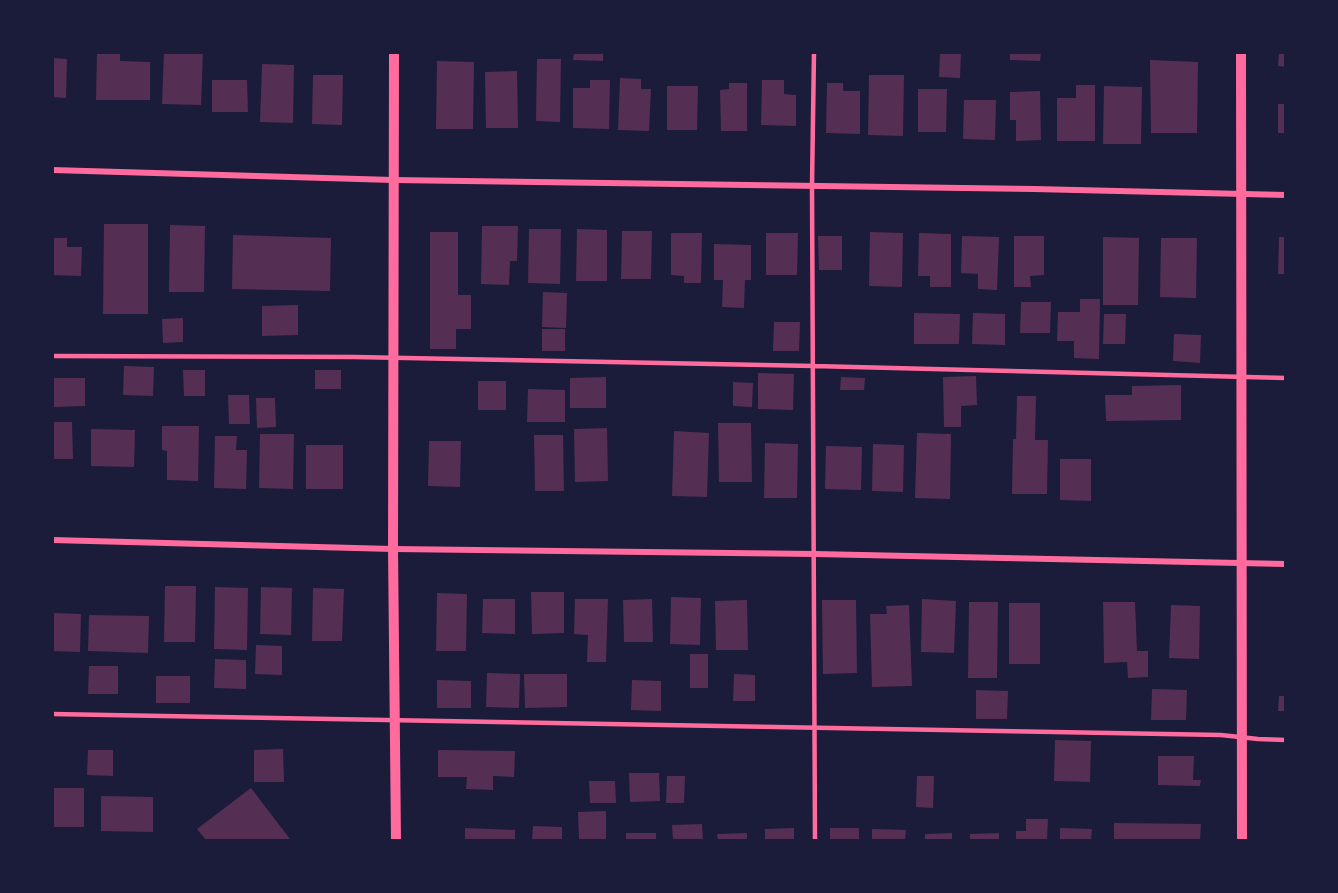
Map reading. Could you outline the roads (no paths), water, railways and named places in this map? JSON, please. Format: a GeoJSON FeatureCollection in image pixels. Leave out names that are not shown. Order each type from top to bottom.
{"type":"FeatureCollection","features":[{"type":"Feature","properties":{"kind":"street"},"geometry":{"type":"LineString","coordinates":[[394,52],[393,549],[396,840]]}},
{"type":"Feature","properties":{"kind":"street"},"geometry":{"type":"LineString","coordinates":[[1241,52],[1242,840]]}},
{"type":"Feature","properties":{"kind":"street"},"geometry":{"type":"LineString","coordinates":[[52,170],[393,180],[1286,195]]}},
{"type":"Feature","properties":{"kind":"street"},"geometry":{"type":"LineString","coordinates":[[52,540],[393,549],[815,554],[1286,564]]}},
{"type":"Feature","properties":{"kind":"lane"},"geometry":{"type":"LineString","coordinates":[[814,52],[812,186],[815,840]]}},
{"type":"Feature","properties":{"kind":"lane"},"geometry":{"type":"LineString","coordinates":[[52,356],[355,357],[1286,378]]}},
{"type":"Feature","properties":{"kind":"lane"},"geometry":{"type":"LineString","coordinates":[[52,714],[1209,735],[1286,740]]}}]}
